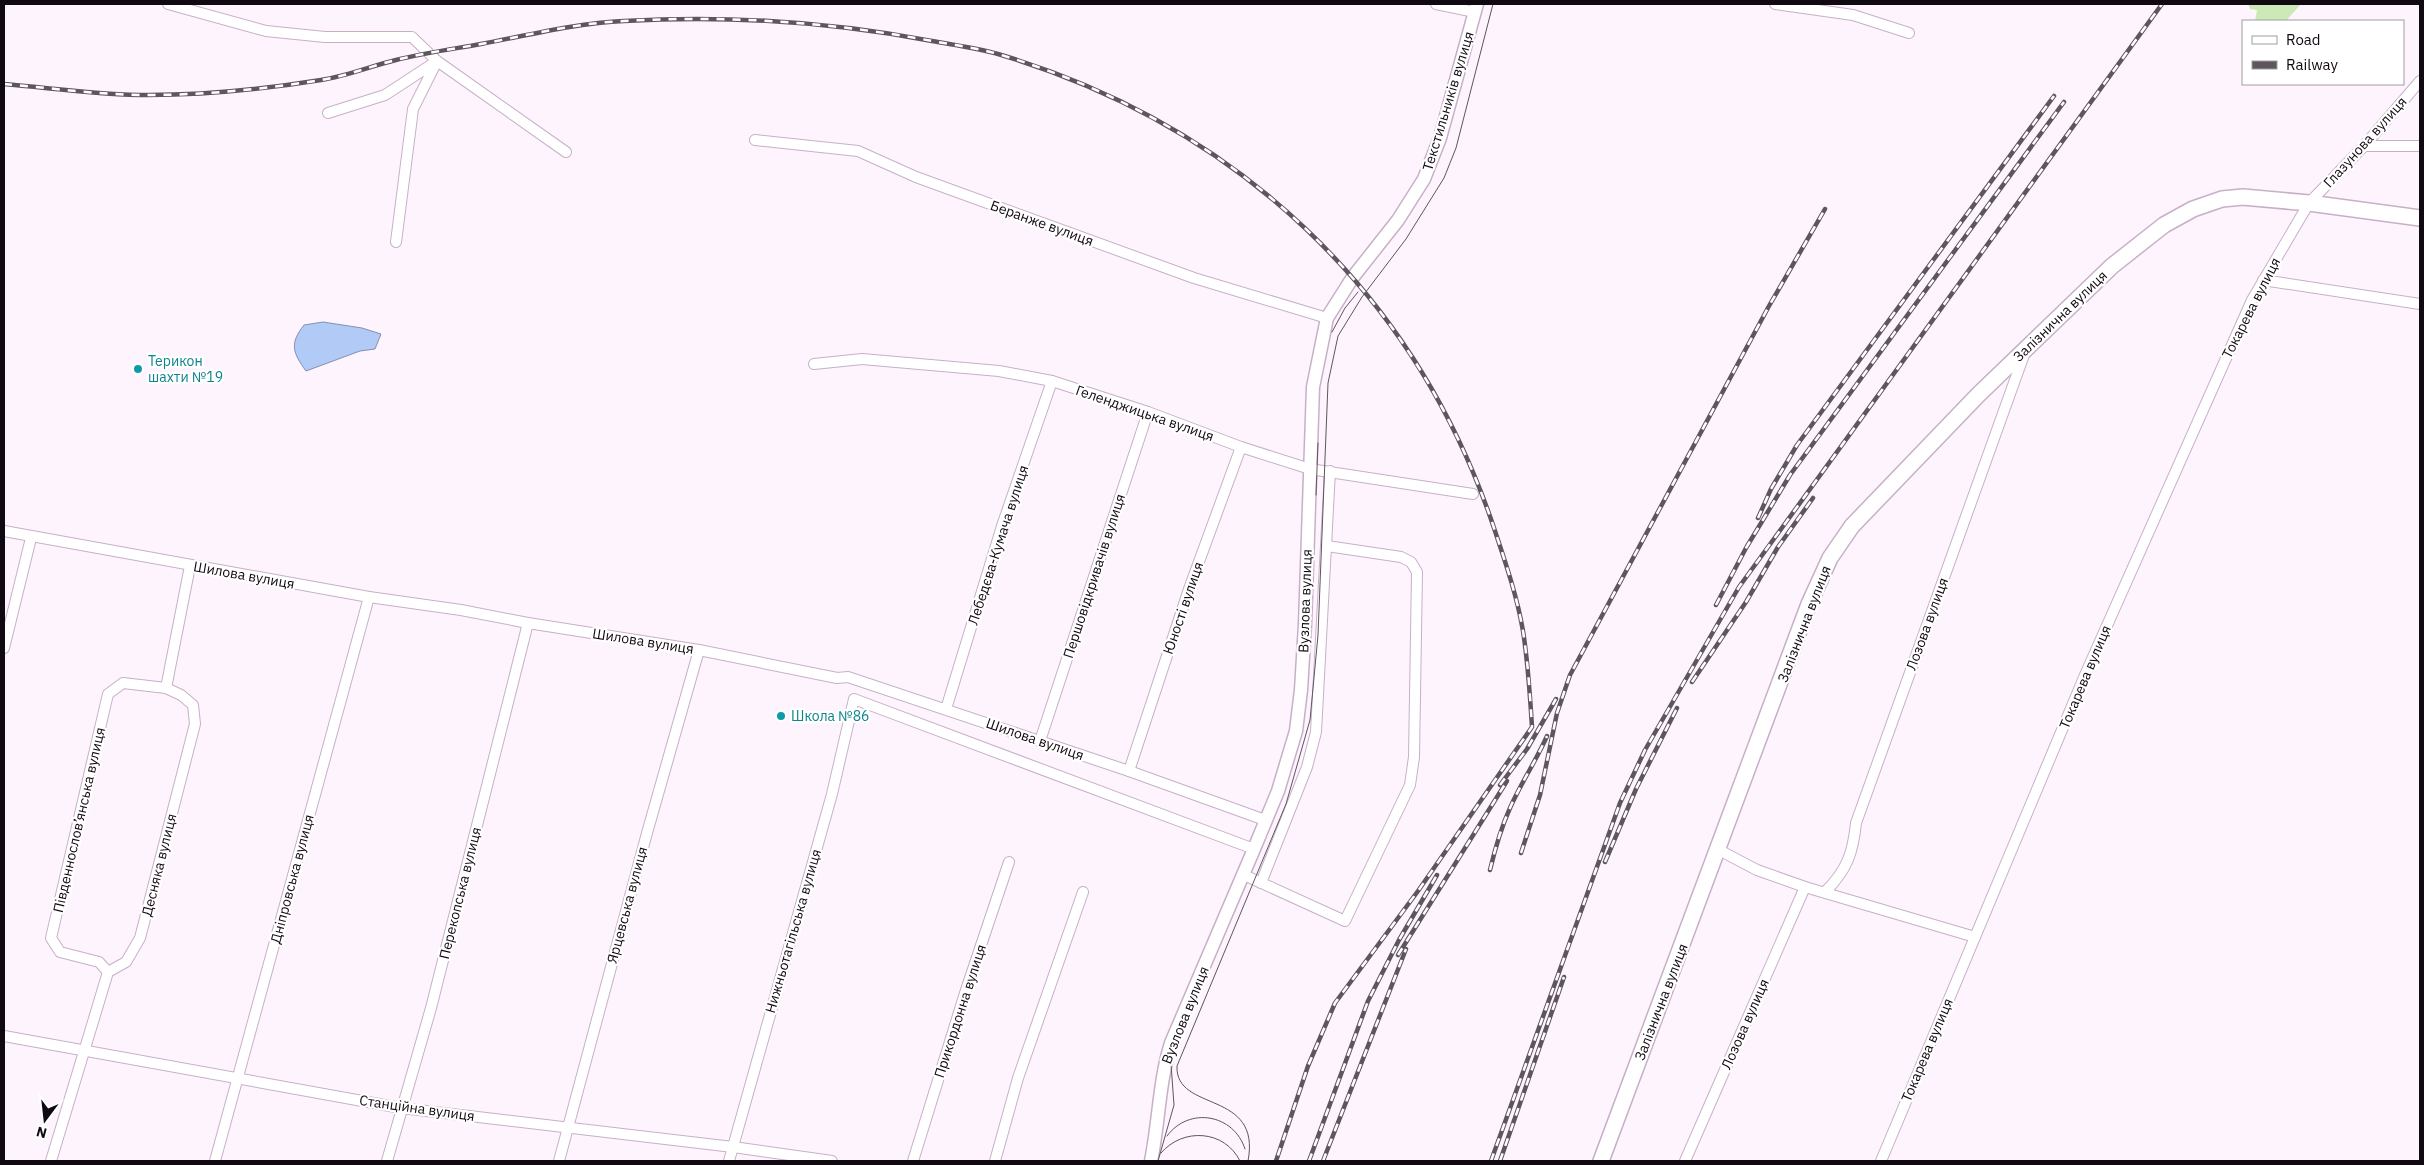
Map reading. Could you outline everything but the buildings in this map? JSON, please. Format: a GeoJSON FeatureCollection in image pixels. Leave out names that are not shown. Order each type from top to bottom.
{"type":"FeatureCollection","features":[{"type":"Feature","properties":{"kind":"main road","name":"Залізнична вулиця"},"geometry":{"type":"LineString","coordinates":[[1601,1161],[1719,850],[1809,604],[1830,558],[1852,526],[1978,395],[2112,266],[2164,225],[2193,209],[2222,199],[2243,197],[2309,203],[2420,218]]}},
{"type":"Feature","properties":{"kind":"street"},"geometry":{"type":"LineString","coordinates":[[168,4],[266,30],[325,37],[412,37],[438,61],[566,152]]}},
{"type":"Feature","properties":{"kind":"street"},"geometry":{"type":"LineString","coordinates":[[1436,4],[1476,8]]}},
{"type":"Feature","properties":{"kind":"street"},"geometry":{"type":"LineString","coordinates":[[1775,4],[1853,15],[1909,33]]}},
{"type":"Feature","properties":{"kind":"street","name":"Текстильників вулиця"},"geometry":{"type":"LineString","coordinates":[[1327,318],[1352,277],[1398,220],[1424,179],[1440,138],[1476,8]]}},
{"type":"Feature","properties":{"kind":"street"},"geometry":{"type":"LineString","coordinates":[[328,113],[385,95],[438,61]]}},
{"type":"Feature","properties":{"kind":"street"},"geometry":{"type":"LineString","coordinates":[[396,242],[413,109],[438,61]]}},
{"type":"Feature","properties":{"kind":"street","name":"Глазунова вулиця"},"geometry":{"type":"LineString","coordinates":[[2309,203],[2364,146],[2420,81]]}},
{"type":"Feature","properties":{"kind":"street","name":"Беранже вулиця"},"geometry":{"type":"LineString","coordinates":[[755,140],[858,151],[916,178],[1194,278],[1327,318]]}},
{"type":"Feature","properties":{"kind":"street"},"geometry":{"type":"LineString","coordinates":[[2364,146],[2420,146]]}},
{"type":"Feature","properties":{"kind":"street","name":"Токарева вулиця"},"geometry":{"type":"LineString","coordinates":[[1881,1161],[2085,675],[2214,383],[2263,280],[2309,203]]}},
{"type":"Feature","properties":{"kind":"street"},"geometry":{"type":"LineString","coordinates":[[2263,280],[2420,304]]}},
{"type":"Feature","properties":{"kind":"street","name":"Вузлова вулиця"},"geometry":{"type":"LineString","coordinates":[[1150,1161],[1156,1133],[1164,1066],[1171,1043],[1244,875],[1278,790],[1293,743],[1300,705],[1313,387],[1327,318]]}},
{"type":"Feature","properties":{"kind":"street","name":"Лозова вулиця"},"geometry":{"type":"LineString","coordinates":[[1825,892],[1843,872],[1851,853],[1856,823],[2025,351]]}},
{"type":"Feature","properties":{"kind":"street","name":"Геленджицька вулиця"},"geometry":{"type":"LineString","coordinates":[[814,364],[862,359],[999,371],[1052,381],[1148,412],[1241,447],[1310,469],[1472,494]]}},
{"type":"Feature","properties":{"kind":"street","name":"Лебедєва-Кумача вулиця"},"geometry":{"type":"LineString","coordinates":[[946,709],[1002,526],[1052,381]]}},
{"type":"Feature","properties":{"kind":"street","name":"Першовідкривачів вулиця"},"geometry":{"type":"LineString","coordinates":[[1040,740],[1148,412]]}},
{"type":"Feature","properties":{"kind":"street","name":"Юності вулиця"},"geometry":{"type":"LineString","coordinates":[[1129,771],[1189,589],[1241,447]]}},
{"type":"Feature","properties":{"kind":"street"},"geometry":{"type":"LineString","coordinates":[[1261,883],[1307,768],[1316,732],[1330,471]]}},
{"type":"Feature","properties":{"kind":"street","name":"Шилова вулиця"},"geometry":{"type":"LineString","coordinates":[[4,531],[31,538],[369,597],[461,610],[528,623],[699,650],[837,678],[848,676],[1040,740],[1265,820]]}},
{"type":"Feature","properties":{"kind":"street"},"geometry":{"type":"LineString","coordinates":[[4,648],[31,538]]}},
{"type":"Feature","properties":{"kind":"street"},"geometry":{"type":"LineString","coordinates":[[1244,875],[1345,920],[1410,785],[1414,757],[1417,572],[1411,562],[1401,557],[1327,546]]}},
{"type":"Feature","properties":{"kind":"street"},"geometry":{"type":"LineString","coordinates":[[166,688],[190,566]]}},
{"type":"Feature","properties":{"kind":"street","name":"Дніпровська вулиця"},"geometry":{"type":"LineString","coordinates":[[215,1161],[240,1078],[369,597]]}},
{"type":"Feature","properties":{"kind":"street","name":"Перекопська вулиця"},"geometry":{"type":"LineString","coordinates":[[387,1161],[431,1008],[528,623]]}},
{"type":"Feature","properties":{"kind":"street","name":"Ярцевська вулиця"},"geometry":{"type":"LineString","coordinates":[[559,1161],[646,833],[699,650]]}},
{"type":"Feature","properties":{"kind":"street","name":"Південнослов’янська вулиця"},"geometry":{"type":"LineString","coordinates":[[108,972],[99,962],[60,952],[52,938],[108,694],[123,683],[166,688]]}},
{"type":"Feature","properties":{"kind":"street","name":"Десняка вулиця"},"geometry":{"type":"LineString","coordinates":[[108,972],[126,962],[140,938],[195,724],[194,704],[182,695],[166,688]]}},
{"type":"Feature","properties":{"kind":"street","name":"Шилова вулиця"},"geometry":{"type":"LineString","coordinates":[[854,699],[1254,849]]}},
{"type":"Feature","properties":{"kind":"street","name":"Нижньотагільська вулиця"},"geometry":{"type":"LineString","coordinates":[[729,1161],[832,794],[854,699]]}},
{"type":"Feature","properties":{"kind":"street"},"geometry":{"type":"LineString","coordinates":[[1719,850],[1757,870],[1805,887],[1975,938]]}},
{"type":"Feature","properties":{"kind":"street","name":"Прикордонна вулиця"},"geometry":{"type":"LineString","coordinates":[[913,1161],[965,993],[1009,862]]}},
{"type":"Feature","properties":{"kind":"street","name":"Лозова вулиця"},"geometry":{"type":"LineString","coordinates":[[1685,1161],[1805,887]]}},
{"type":"Feature","properties":{"kind":"street"},"geometry":{"type":"LineString","coordinates":[[995,1161],[1018,1078],[1083,892]]}},
{"type":"Feature","properties":{"kind":"street"},"geometry":{"type":"LineString","coordinates":[[51,1161],[108,972]]}},
{"type":"Feature","properties":{"kind":"street","name":"Станційна вулиця"},"geometry":{"type":"LineString","coordinates":[[4,1036],[402,1108],[733,1146],[832,1161]]}},
{"type":"Feature","properties":{"kind":"green space"},"geometry":{"type":"Polygon","coordinates":[[[2248,4],[2301,4],[2287,20],[2255,20],[2257,10],[2250,9],[2248,4]]]}},
{"type":"Feature","properties":{"kind":"water"},"geometry":{"type":"Polygon","coordinates":[[[323,322],[362,328],[381,334],[375,349],[360,351],[306,371],[298,359],[294,348],[296,338],[304,325],[323,322]]]}},
{"type":"Feature","properties":{"kind":"tram line"},"geometry":{"type":"LineString","coordinates":[[1248,1161],[1249,1138],[1243,1122],[1231,1112],[1189,1091],[1180,1081],[1177,1066],[1286,804],[1310,720],[1318,635],[1328,383],[1338,336],[1362,297],[1406,239],[1444,178],[1456,148],[1493,4]]}},
{"type":"Feature","properties":{"kind":"tram line"},"geometry":{"type":"LineString","coordinates":[[1332,332],[1345,308],[1358,292]]}},
{"type":"Feature","properties":{"kind":"tram line"},"geometry":{"type":"LineString","coordinates":[[1316,495],[1318,443]]}},
{"type":"Feature","properties":{"kind":"tram line"},"geometry":{"type":"LineString","coordinates":[[1158,1161],[1174,1105],[1171,1064]]}},
{"type":"Feature","properties":{"kind":"tram line"},"geometry":{"type":"LineString","coordinates":[[1167,1136],[1187,1120],[1210,1118],[1231,1128],[1239,1137],[1245,1149]]}},
{"type":"Feature","properties":{"kind":"tram line"},"geometry":{"type":"LineString","coordinates":[[1161,1153],[1181,1139],[1203,1136],[1214,1138],[1224,1143],[1240,1161]]}},
{"type":"Feature","properties":{"kind":"railway"},"geometry":{"type":"LineString","coordinates":[[1491,1161],[1620,803],[1645,750],[1739,587],[2162,4]]}},
{"type":"Feature","properties":{"kind":"railway"},"geometry":{"type":"LineString","coordinates":[[4,84],[130,95],[192,94],[257,89],[331,78],[387,62],[428,53],[606,22],[663,19],[740,20],[856,29],[894,34],[990,52],[1085,85],[1165,125],[1239,173],[1306,229],[1365,293],[1417,364],[1460,443],[1494,528],[1517,605],[1526,655],[1532,727],[1418,891],[1335,1003],[1308,1066],[1276,1161]]}},
{"type":"Feature","properties":{"kind":"railway"},"geometry":{"type":"LineString","coordinates":[[1758,518],[1771,489],[1797,445],[2054,96]]}},
{"type":"Feature","properties":{"kind":"railway"},"geometry":{"type":"LineString","coordinates":[[1716,605],[1746,548],[1790,475],[2064,102]]}},
{"type":"Feature","properties":{"kind":"railway"},"geometry":{"type":"LineString","coordinates":[[1521,853],[1540,795],[1557,713],[1570,675],[1769,306],[1825,209]]}},
{"type":"Feature","properties":{"kind":"railway"},"geometry":{"type":"LineString","coordinates":[[1692,682],[1746,602],[1778,547],[1813,498]]}},
{"type":"Feature","properties":{"kind":"railway"},"geometry":{"type":"LineString","coordinates":[[1500,785],[1527,749],[1556,699]]}},
{"type":"Feature","properties":{"kind":"railway"},"geometry":{"type":"LineString","coordinates":[[1605,862],[1636,789],[1677,708]]}},
{"type":"Feature","properties":{"kind":"railway"},"geometry":{"type":"LineString","coordinates":[[1490,870],[1498,839],[1514,799],[1547,736]]}},
{"type":"Feature","properties":{"kind":"railway"},"geometry":{"type":"LineString","coordinates":[[1398,955],[1507,781]]}},
{"type":"Feature","properties":{"kind":"railway"},"geometry":{"type":"LineString","coordinates":[[1309,1161],[1368,1001],[1399,940],[1437,875]]}},
{"type":"Feature","properties":{"kind":"railway"},"geometry":{"type":"LineString","coordinates":[[1323,1161],[1406,949]]}},
{"type":"Feature","properties":{"kind":"railway"},"geometry":{"type":"LineString","coordinates":[[1500,1161],[1564,977]]}},
{"type":"Feature","properties":{"kind":"place","name":"Терикон шахти №19"},"geometry":{"type":"Point","coordinates":[138,369]}},
{"type":"Feature","properties":{"kind":"place","name":"Школа №86"},"geometry":{"type":"Point","coordinates":[781,716]}}]}
